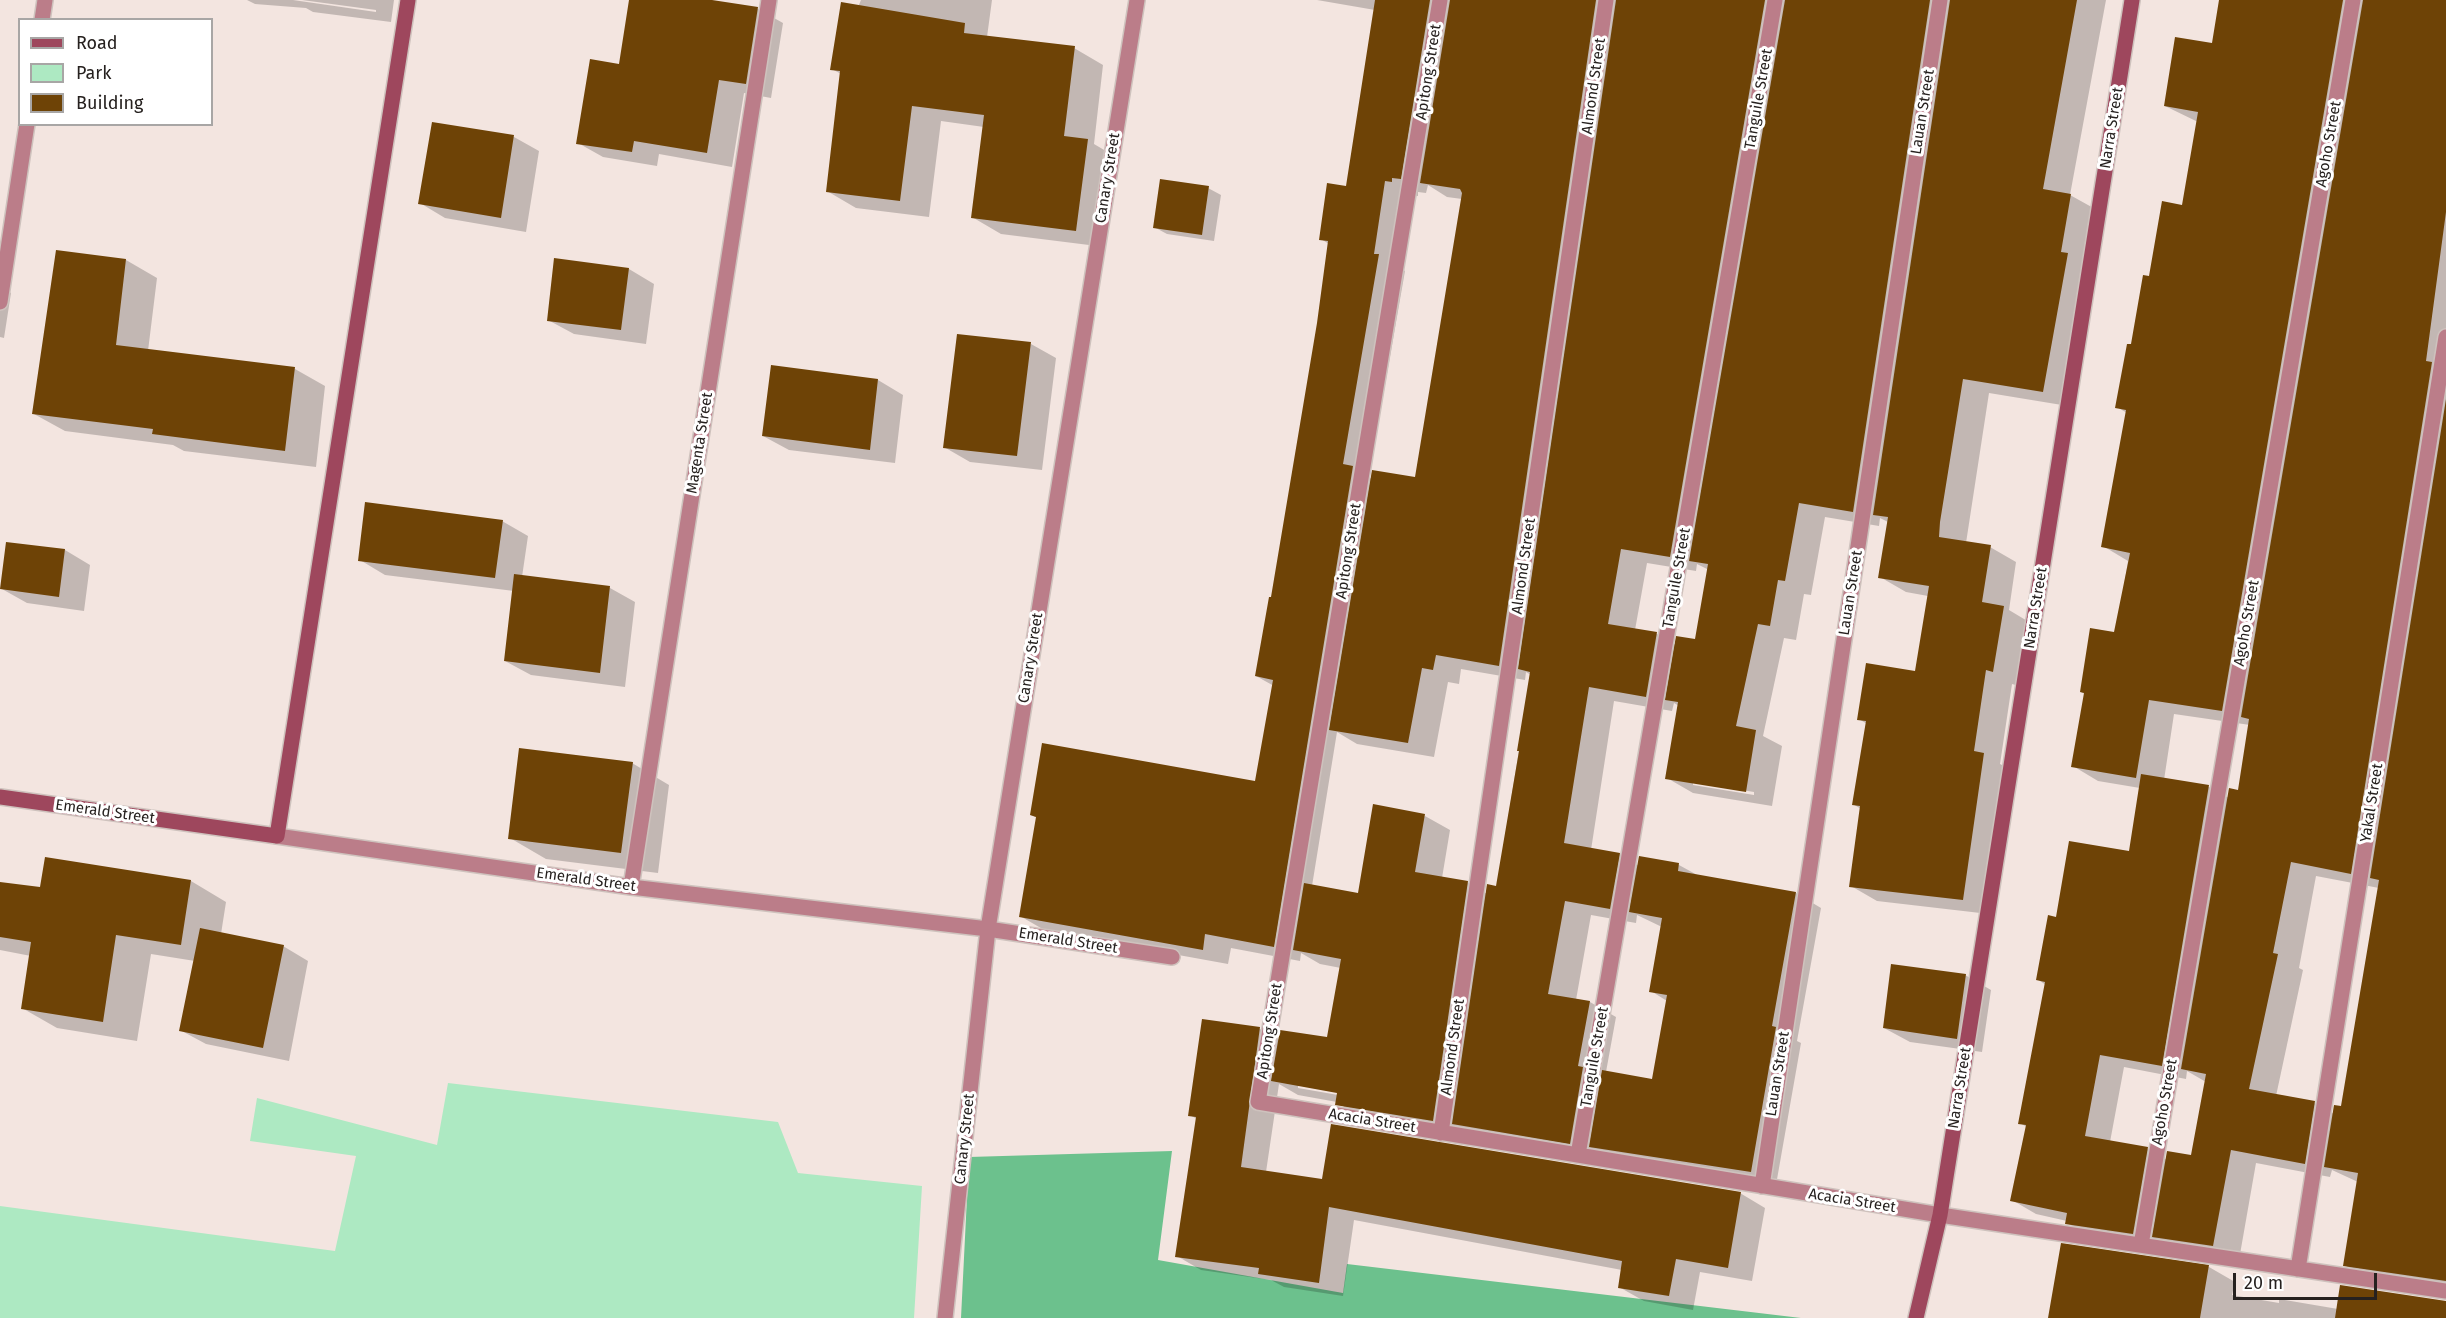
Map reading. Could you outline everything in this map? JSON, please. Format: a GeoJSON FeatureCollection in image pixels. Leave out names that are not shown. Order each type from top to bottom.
{"type":"FeatureCollection","features":[{"type":"Feature","properties":{"kind":"street"},"geometry":{"type":"LineString","coordinates":[[42,18],[45,0]]}},
{"type":"Feature","properties":{"kind":"street"},"geometry":{"type":"LineString","coordinates":[[277,836],[408,0]]}},
{"type":"Feature","properties":{"kind":"street","name":"Magenta Street"},"geometry":{"type":"LineString","coordinates":[[631,887],[769,0]]}},
{"type":"Feature","properties":{"kind":"street","name":"Canary Street"},"geometry":{"type":"LineString","coordinates":[[945,1318],[988,929],[1137,0]]}},
{"type":"Feature","properties":{"kind":"street","name":"Apitong Street"},"geometry":{"type":"LineString","coordinates":[[1258,1102],[1440,0]]}},
{"type":"Feature","properties":{"kind":"street","name":"Almond Street"},"geometry":{"type":"LineString","coordinates":[[1441,1133],[1606,0]]}},
{"type":"Feature","properties":{"kind":"street","name":"Tanguile Street"},"geometry":{"type":"LineString","coordinates":[[1578,1155],[1775,0]]}},
{"type":"Feature","properties":{"kind":"street","name":"Lauan Street"},"geometry":{"type":"LineString","coordinates":[[1761,1186],[1940,0]]}},
{"type":"Feature","properties":{"kind":"street","name":"Narra Street"},"geometry":{"type":"LineString","coordinates":[[1916,1318],[1940,1215],[2132,0]]}},
{"type":"Feature","properties":{"kind":"street","name":"Agoho Street"},"geometry":{"type":"LineString","coordinates":[[2141,1245],[2353,0]]}},
{"type":"Feature","properties":{"kind":"street"},"geometry":{"type":"LineString","coordinates":[[0,302],[27,126]]}},
{"type":"Feature","properties":{"kind":"street","name":"Yakal Street"},"geometry":{"type":"LineString","coordinates":[[2298,1269],[2446,337]]}},
{"type":"Feature","properties":{"kind":"street","name":"Emerald Street"},"geometry":{"type":"LineString","coordinates":[[0,797],[631,887],[988,929],[1172,957]]}},
{"type":"Feature","properties":{"kind":"street","name":"Acacia Street"},"geometry":{"type":"LineString","coordinates":[[1258,1102],[1940,1215],[2446,1292]]}},
{"type":"Feature","properties":{"kind":"green space"},"geometry":{"type":"Polygon","coordinates":[[[448,1083],[778,1122],[798,1173],[922,1186],[914,1318],[0,1318],[0,1206],[335,1251],[356,1156],[250,1141],[257,1098],[437,1145],[448,1083]]]}},
{"type":"Feature","properties":{"kind":"green space"},"geometry":{"type":"Polygon","coordinates":[[[1172,1151],[1158,1260],[1343,1293],[1347,1264],[1801,1318],[961,1318],[969,1157],[1172,1151]]]}},
{"type":"Feature","properties":{"kind":"building"},"geometry":{"type":"Polygon","coordinates":[[[629,0],[712,0],[758,7],[746,84],[719,80],[707,153],[634,141],[632,152],[576,144],[590,59],[619,64],[629,0]]]}},
{"type":"Feature","properties":{"kind":"building"},"geometry":{"type":"Polygon","coordinates":[[[1375,0],[1430,0],[1401,179],[1392,178],[1392,182],[1385,181],[1374,254],[1379,254],[1343,464],[1353,466],[1274,947],[1205,934],[1203,950],[1019,917],[1036,817],[1030,815],[1042,743],[1255,781],[1273,680],[1255,676],[1269,597],[1271,597],[1317,323],[1328,241],[1319,240],[1327,183],[1346,186],[1375,0]]]}},
{"type":"Feature","properties":{"kind":"building"},"geometry":{"type":"Polygon","coordinates":[[[1450,0],[1596,0],[1499,666],[1436,655],[1433,670],[1422,668],[1408,743],[1329,730],[1372,470],[1415,477],[1462,193],[1460,189],[1420,183],[1450,0]]]}},
{"type":"Feature","properties":{"kind":"building"},"geometry":{"type":"Polygon","coordinates":[[[1616,0],[1765,0],[1670,557],[1621,549],[1608,624],[1657,632],[1646,697],[1589,687],[1564,843],[1620,853],[1610,909],[1565,901],[1548,994],[1590,1001],[1578,1066],[1583,1067],[1570,1144],[1452,1124],[1487,884],[1496,886],[1519,751],[1517,751],[1530,672],[1518,669],[1616,0]]]}},
{"type":"Feature","properties":{"kind":"building"},"geometry":{"type":"Polygon","coordinates":[[[1785,0],[1930,0],[1853,512],[1799,503],[1785,581],[1778,580],[1770,626],[1758,624],[1736,726],[1756,730],[1746,792],[1665,779],[1678,702],[1665,700],[1676,636],[1695,639],[1708,564],[1689,561],[1785,0]]]}},
{"type":"Feature","properties":{"kind":"building"},"geometry":{"type":"Polygon","coordinates":[[[1950,0],[2077,0],[2043,189],[2071,194],[2061,252],[2068,253],[2043,392],[1963,379],[1940,522],[1939,537],[1991,545],[1982,602],[2004,606],[1993,672],[1986,670],[1974,751],[1984,753],[1963,900],[1849,887],[1860,806],[1852,805],[1866,721],[1857,720],[1866,663],[1915,671],[1929,586],[1878,578],[1888,517],[1873,515],[1950,0]]]}},
{"type":"Feature","properties":{"kind":"building"},"geometry":{"type":"Polygon","coordinates":[[[2219,0],[2343,0],[2222,711],[2149,700],[2136,778],[2071,767],[2084,693],[2080,692],[2090,628],[2114,632],[2130,553],[2101,547],[2126,410],[2115,408],[2127,344],[2131,344],[2143,275],[2149,276],[2162,201],[2182,205],[2198,112],[2164,106],[2175,37],[2212,43],[2219,0]]]}},
{"type":"Feature","properties":{"kind":"building"},"geometry":{"type":"Polygon","coordinates":[[[2363,0],[2446,0],[2446,212],[2426,361],[2432,362],[2351,874],[2291,862],[2273,953],[2278,954],[2249,1089],[2315,1101],[2305,1164],[2231,1150],[2213,1246],[2152,1237],[2167,1151],[2191,1155],[2206,1074],[2181,1069],[2229,788],[2238,790],[2249,719],[2241,717],[2363,0]]]}},
{"type":"Feature","properties":{"kind":"building"},"geometry":{"type":"Polygon","coordinates":[[[841,2],[965,23],[964,33],[1075,46],[1064,136],[1088,139],[1076,231],[971,218],[984,115],[912,106],[900,201],[826,192],[840,71],[830,70],[841,2]]]}},
{"type":"Feature","properties":{"kind":"building"},"geometry":{"type":"Polygon","coordinates":[[[432,122],[514,135],[501,218],[418,204],[432,122]]]}},
{"type":"Feature","properties":{"kind":"building"},"geometry":{"type":"Polygon","coordinates":[[[1160,179],[1209,186],[1202,235],[1153,228],[1160,179]]]}},
{"type":"Feature","properties":{"kind":"building"},"geometry":{"type":"Polygon","coordinates":[[[56,250],[126,259],[116,345],[295,367],[285,451],[152,434],[153,429],[32,414],[56,250]]]}},
{"type":"Feature","properties":{"kind":"building"},"geometry":{"type":"Polygon","coordinates":[[[554,258],[629,268],[621,330],[547,321],[554,258]]]}},
{"type":"Feature","properties":{"kind":"building"},"geometry":{"type":"Polygon","coordinates":[[[957,334],[1031,342],[1017,456],[943,448],[957,334]]]}},
{"type":"Feature","properties":{"kind":"building"},"geometry":{"type":"Polygon","coordinates":[[[771,365],[878,379],[870,450],[762,436],[771,365]]]}},
{"type":"Feature","properties":{"kind":"building"},"geometry":{"type":"Polygon","coordinates":[[[2446,399],[2446,1281],[2343,1266],[2358,1173],[2324,1167],[2334,1105],[2341,1106],[2379,880],[2370,878],[2446,399]]]}},
{"type":"Feature","properties":{"kind":"building"},"geometry":{"type":"Polygon","coordinates":[[[365,502],[503,520],[495,578],[358,561],[365,502]]]}},
{"type":"Feature","properties":{"kind":"building"},"geometry":{"type":"Polygon","coordinates":[[[6,542],[65,549],[59,597],[0,589],[6,542]]]}},
{"type":"Feature","properties":{"kind":"building"},"geometry":{"type":"Polygon","coordinates":[[[514,574],[610,586],[600,673],[504,661],[514,574]]]}},
{"type":"Feature","properties":{"kind":"building"},"geometry":{"type":"Polygon","coordinates":[[[519,748],[633,762],[621,853],[508,839],[519,748]]]}},
{"type":"Feature","properties":{"kind":"building"},"geometry":{"type":"Polygon","coordinates":[[[2141,774],[2209,785],[2162,1066],[2100,1055],[2085,1136],[2148,1147],[2133,1234],[2065,1224],[2067,1213],[2010,1201],[2026,1125],[2018,1124],[2045,982],[2036,980],[2048,915],[2056,917],[2069,841],[2129,851],[2141,774]]]}},
{"type":"Feature","properties":{"kind":"building"},"geometry":{"type":"Polygon","coordinates":[[[1373,804],[1425,814],[1415,872],[1468,881],[1433,1121],[1335,1105],[1337,1093],[1271,1081],[1280,1030],[1327,1037],[1341,959],[1293,950],[1304,883],[1358,893],[1373,804]]]}},
{"type":"Feature","properties":{"kind":"building"},"geometry":{"type":"Polygon","coordinates":[[[1639,856],[1679,863],[1678,871],[1796,892],[1772,1026],[1776,1027],[1751,1172],[1589,1147],[1602,1070],[1652,1079],[1667,995],[1649,992],[1662,918],[1629,912],[1639,856]]]}},
{"type":"Feature","properties":{"kind":"building"},"geometry":{"type":"Polygon","coordinates":[[[45,857],[191,880],[181,945],[116,935],[103,1022],[21,1009],[31,942],[0,937],[0,882],[40,887],[45,857]]]}},
{"type":"Feature","properties":{"kind":"building"},"geometry":{"type":"Polygon","coordinates":[[[200,928],[284,945],[263,1048],[179,1031],[200,928]]]}},
{"type":"Feature","properties":{"kind":"building"},"geometry":{"type":"Polygon","coordinates":[[[1891,964],[1966,974],[1957,1039],[1883,1028],[1891,964]]]}},
{"type":"Feature","properties":{"kind":"building"},"geometry":{"type":"Polygon","coordinates":[[[1202,1019],[1260,1027],[1241,1167],[1322,1179],[1331,1124],[1741,1192],[1728,1268],[1676,1259],[1669,1296],[1618,1288],[1622,1261],[1329,1207],[1319,1283],[1258,1274],[1259,1268],[1175,1257],[1196,1117],[1188,1116],[1202,1019]]]}},
{"type":"Feature","properties":{"kind":"building"},"geometry":{"type":"Polygon","coordinates":[[[2061,1243],[2209,1265],[2200,1318],[2048,1318],[2061,1243]]]}},
{"type":"Feature","properties":{"kind":"building"},"geometry":{"type":"Polygon","coordinates":[[[2340,1285],[2446,1301],[2446,1318],[2335,1318],[2340,1285]]]}}]}
